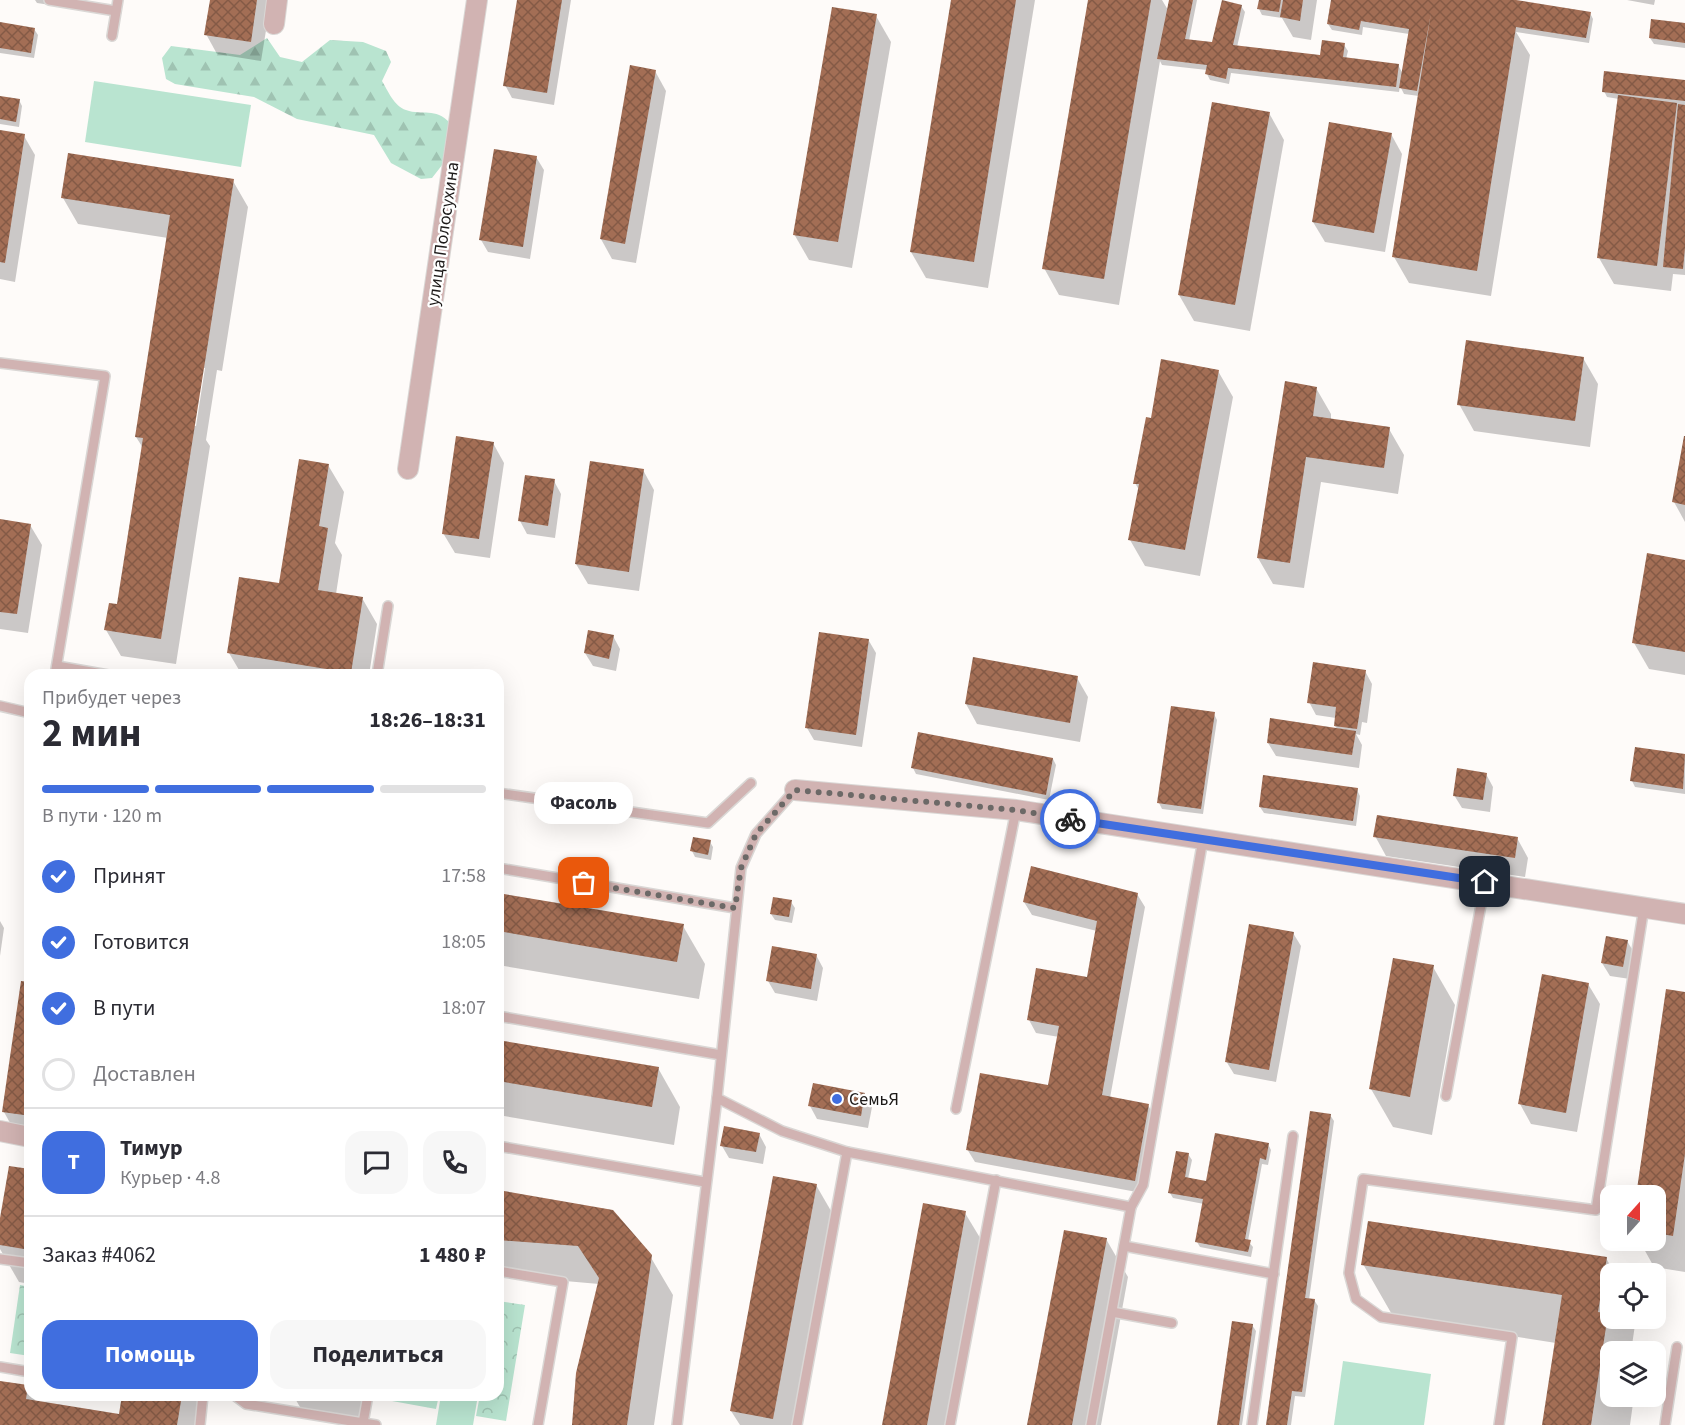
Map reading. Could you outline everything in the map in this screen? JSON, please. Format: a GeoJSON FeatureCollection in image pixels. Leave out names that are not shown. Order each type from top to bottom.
{"type":"FeatureCollection","features":[{"type":"Feature","properties":{"kind":"street"},"geometry":{"type":"LineString","coordinates":[[274,24],[277,0]]}},
{"type":"Feature","properties":{"kind":"street","name":"улица Полосухина"},"geometry":{"type":"LineString","coordinates":[[408,469],[477,0]]}},
{"type":"Feature","properties":{"kind":"street"},"geometry":{"type":"LineString","coordinates":[[795,790],[1016,810],[1685,914]]}},
{"type":"Feature","properties":{"kind":"street"},"geometry":{"type":"LineString","coordinates":[[0,1131],[24,1136]]}},
{"type":"Feature","properties":{"kind":"lane"},"geometry":{"type":"LineString","coordinates":[[49,0],[116,11]]}},
{"type":"Feature","properties":{"kind":"lane"},"geometry":{"type":"LineString","coordinates":[[112,36],[118,0]]}},
{"type":"Feature","properties":{"kind":"lane"},"geometry":{"type":"LineString","coordinates":[[0,363],[105,376],[56,669]]}},
{"type":"Feature","properties":{"kind":"lane"},"geometry":{"type":"LineString","coordinates":[[378,669],[388,606]]}},
{"type":"Feature","properties":{"kind":"lane"},"geometry":{"type":"LineString","coordinates":[[0,706],[24,712]]}},
{"type":"Feature","properties":{"kind":"lane"},"geometry":{"type":"LineString","coordinates":[[504,794],[708,823],[751,783]]}},
{"type":"Feature","properties":{"kind":"lane"},"geometry":{"type":"LineString","coordinates":[[677,1425],[717,1098],[735,908],[741,868],[756,834],[795,790]]}},
{"type":"Feature","properties":{"kind":"lane"},"geometry":{"type":"LineString","coordinates":[[956,1109],[1016,810]]}},
{"type":"Feature","properties":{"kind":"lane"},"geometry":{"type":"LineString","coordinates":[[1091,1425],[1131,1207],[1143,1185],[1203,839]]}},
{"type":"Feature","properties":{"kind":"lane"},"geometry":{"type":"LineString","coordinates":[[504,869],[735,908]]}},
{"type":"Feature","properties":{"kind":"lane"},"geometry":{"type":"LineString","coordinates":[[1446,1096],[1485,882]]}},
{"type":"Feature","properties":{"kind":"lane"},"geometry":{"type":"LineString","coordinates":[[1499,1425],[1512,1337],[1381,1317],[1356,1299],[1349,1273],[1363,1179],[1596,1210],[1644,907]]}},
{"type":"Feature","properties":{"kind":"lane"},"geometry":{"type":"LineString","coordinates":[[504,1017],[721,1055]]}},
{"type":"Feature","properties":{"kind":"lane"},"geometry":{"type":"LineString","coordinates":[[717,1098],[782,1131],[847,1152],[1131,1207]]}},
{"type":"Feature","properties":{"kind":"lane"},"geometry":{"type":"LineString","coordinates":[[1252,1425],[1293,1136]]}},
{"type":"Feature","properties":{"kind":"lane"},"geometry":{"type":"LineString","coordinates":[[504,1147],[705,1182]]}},
{"type":"Feature","properties":{"kind":"lane"},"geometry":{"type":"LineString","coordinates":[[796,1425],[847,1152]]}},
{"type":"Feature","properties":{"kind":"lane"},"geometry":{"type":"LineString","coordinates":[[950,1425],[996,1180]]}},
{"type":"Feature","properties":{"kind":"lane"},"geometry":{"type":"LineString","coordinates":[[1124,1246],[1274,1274]]}},
{"type":"Feature","properties":{"kind":"lane"},"geometry":{"type":"LineString","coordinates":[[0,1259],[24,1262]]}},
{"type":"Feature","properties":{"kind":"lane"},"geometry":{"type":"LineString","coordinates":[[504,1272],[563,1282],[538,1425]]}},
{"type":"Feature","properties":{"kind":"lane"},"geometry":{"type":"LineString","coordinates":[[1112,1312],[1172,1323]]}},
{"type":"Feature","properties":{"kind":"lane"},"geometry":{"type":"LineString","coordinates":[[1665,1425],[1677,1347]]}},
{"type":"Feature","properties":{"kind":"lane"},"geometry":{"type":"LineString","coordinates":[[0,1367],[24,1371]]}},
{"type":"Feature","properties":{"kind":"lane"},"geometry":{"type":"LineString","coordinates":[[200,1425],[202,1401]]}},
{"type":"Feature","properties":{"kind":"lane"},"geometry":{"type":"LineString","coordinates":[[242,1401],[246,1404],[376,1425]]}},
{"type":"Feature","properties":{"kind":"lane"},"geometry":{"type":"LineString","coordinates":[[363,1423],[367,1401]]}},
{"type":"Feature","properties":{"kind":"green space"},"geometry":{"type":"Polygon","coordinates":[[[267,38],[280,57],[302,62],[330,40],[363,42],[386,51],[391,62],[382,81],[395,102],[412,112],[434,113],[450,123],[446,160],[432,178],[421,179],[391,163],[374,135],[297,119],[254,97],[175,84],[166,79],[162,58],[171,46],[240,55],[267,38]]]}},
{"type":"Feature","properties":{"kind":"green space"},"geometry":{"type":"Polygon","coordinates":[[[94,81],[251,105],[241,167],[85,142],[94,81]]]}},
{"type":"Feature","properties":{"kind":"green space"},"geometry":{"type":"Polygon","coordinates":[[[20,1285],[24,1286],[24,1355],[10,1353],[20,1285]]]}},
{"type":"Feature","properties":{"kind":"green space"},"geometry":{"type":"Polygon","coordinates":[[[504,1302],[525,1305],[506,1421],[476,1416],[479,1401],[504,1401],[504,1302]]]}},
{"type":"Feature","properties":{"kind":"green space"},"geometry":{"type":"Polygon","coordinates":[[[1343,1361],[1431,1374],[1424,1425],[1334,1425],[1343,1361]]]}},
{"type":"Feature","properties":{"kind":"green space"},"geometry":{"type":"Polygon","coordinates":[[[392,1401],[438,1401],[436,1409],[392,1401]]]}},
{"type":"Feature","properties":{"kind":"green space"},"geometry":{"type":"Polygon","coordinates":[[[440,1401],[477,1401],[473,1425],[436,1425],[440,1401]]]}},
{"type":"Feature","properties":{"kind":"building"},"geometry":{"type":"Polygon","coordinates":[[[210,0],[257,0],[251,42],[204,35],[210,0]]]}},
{"type":"Feature","properties":{"kind":"building"},"geometry":{"type":"Polygon","coordinates":[[[517,0],[562,0],[547,93],[503,86],[517,0]]]}},
{"type":"Feature","properties":{"kind":"building"},"geometry":{"type":"Polygon","coordinates":[[[951,0],[1016,0],[974,262],[910,252],[951,0]]]}},
{"type":"Feature","properties":{"kind":"building"},"geometry":{"type":"Polygon","coordinates":[[[1088,0],[1151,0],[1104,279],[1042,269],[1088,0]]]}},
{"type":"Feature","properties":{"kind":"building"},"geometry":{"type":"Polygon","coordinates":[[[1169,0],[1193,0],[1185,39],[1212,42],[1222,0],[1242,5],[1233,45],[1320,55],[1322,40],[1345,43],[1343,57],[1399,64],[1396,87],[1228,68],[1226,79],[1205,74],[1207,65],[1157,59],[1169,0]]]}},
{"type":"Feature","properties":{"kind":"building"},"geometry":{"type":"Polygon","coordinates":[[[1259,0],[1281,0],[1279,12],[1257,9],[1259,0]]]}},
{"type":"Feature","properties":{"kind":"building"},"geometry":{"type":"Polygon","coordinates":[[[1283,0],[1303,0],[1300,21],[1280,17],[1283,0]]]}},
{"type":"Feature","properties":{"kind":"building"},"geometry":{"type":"Polygon","coordinates":[[[1331,0],[1516,0],[1591,12],[1586,38],[1516,27],[1477,271],[1392,257],[1431,13],[1417,91],[1399,88],[1409,29],[1361,21],[1359,30],[1327,24],[1331,0]]]}},
{"type":"Feature","properties":{"kind":"building"},"geometry":{"type":"Polygon","coordinates":[[[832,7],[877,14],[838,242],[793,235],[832,7]]]}},
{"type":"Feature","properties":{"kind":"building"},"geometry":{"type":"Polygon","coordinates":[[[1651,19],[1685,23],[1685,43],[1649,38],[1651,19]]]}},
{"type":"Feature","properties":{"kind":"building"},"geometry":{"type":"Polygon","coordinates":[[[0,22],[35,28],[31,53],[0,48],[0,22]]]}},
{"type":"Feature","properties":{"kind":"building"},"geometry":{"type":"Polygon","coordinates":[[[630,65],[656,70],[625,244],[600,239],[630,65]]]}},
{"type":"Feature","properties":{"kind":"building"},"geometry":{"type":"Polygon","coordinates":[[[1604,71],[1685,80],[1685,101],[1602,92],[1604,71]]]}},
{"type":"Feature","properties":{"kind":"building"},"geometry":{"type":"Polygon","coordinates":[[[1618,95],[1677,103],[1657,266],[1597,258],[1618,95]]]}},
{"type":"Feature","properties":{"kind":"building"},"geometry":{"type":"Polygon","coordinates":[[[0,96],[20,99],[16,122],[0,119],[0,96]]]}},
{"type":"Feature","properties":{"kind":"building"},"geometry":{"type":"Polygon","coordinates":[[[1212,102],[1270,112],[1235,305],[1178,295],[1212,102]]]}},
{"type":"Feature","properties":{"kind":"building"},"geometry":{"type":"Polygon","coordinates":[[[1678,104],[1685,105],[1683,269],[1663,267],[1678,104]]]}},
{"type":"Feature","properties":{"kind":"building"},"geometry":{"type":"Polygon","coordinates":[[[1329,122],[1392,133],[1374,233],[1312,222],[1329,122]]]}},
{"type":"Feature","properties":{"kind":"building"},"geometry":{"type":"Polygon","coordinates":[[[0,130],[25,134],[5,263],[0,262],[0,130]]]}},
{"type":"Feature","properties":{"kind":"building"},"geometry":{"type":"Polygon","coordinates":[[[494,149],[537,156],[523,247],[479,240],[494,149]]]}},
{"type":"Feature","properties":{"kind":"building"},"geometry":{"type":"Polygon","coordinates":[[[68,153],[234,179],[161,639],[104,630],[109,603],[117,604],[143,438],[135,437],[170,215],[61,198],[68,153]]]}},
{"type":"Feature","properties":{"kind":"building"},"geometry":{"type":"Polygon","coordinates":[[[1466,340],[1584,357],[1575,421],[1457,405],[1466,340]]]}},
{"type":"Feature","properties":{"kind":"building"},"geometry":{"type":"Polygon","coordinates":[[[1161,359],[1219,370],[1185,550],[1128,540],[1139,484],[1133,484],[1146,417],[1151,418],[1161,359]]]}},
{"type":"Feature","properties":{"kind":"building"},"geometry":{"type":"Polygon","coordinates":[[[1285,381],[1317,387],[1313,416],[1390,427],[1384,468],[1306,457],[1290,563],[1257,558],[1285,381]]]}},
{"type":"Feature","properties":{"kind":"building"},"geometry":{"type":"Polygon","coordinates":[[[456,436],[494,442],[479,539],[442,534],[456,436]]]}},
{"type":"Feature","properties":{"kind":"building"},"geometry":{"type":"Polygon","coordinates":[[[1685,436],[1685,505],[1672,502],[1685,436]]]}},
{"type":"Feature","properties":{"kind":"building"},"geometry":{"type":"Polygon","coordinates":[[[299,459],[329,464],[319,526],[328,528],[318,590],[363,597],[352,669],[326,669],[227,653],[239,577],[279,583],[299,459]]]}},
{"type":"Feature","properties":{"kind":"building"},"geometry":{"type":"Polygon","coordinates":[[[590,461],[644,469],[629,572],[575,564],[590,461]]]}},
{"type":"Feature","properties":{"kind":"building"},"geometry":{"type":"Polygon","coordinates":[[[525,475],[555,479],[548,526],[518,521],[525,475]]]}},
{"type":"Feature","properties":{"kind":"building"},"geometry":{"type":"Polygon","coordinates":[[[0,519],[31,524],[17,614],[0,612],[0,519]]]}},
{"type":"Feature","properties":{"kind":"building"},"geometry":{"type":"Polygon","coordinates":[[[1647,553],[1685,560],[1685,652],[1632,643],[1647,553]]]}},
{"type":"Feature","properties":{"kind":"building"},"geometry":{"type":"Polygon","coordinates":[[[588,630],[614,635],[609,659],[584,653],[588,630]]]}},
{"type":"Feature","properties":{"kind":"building"},"geometry":{"type":"Polygon","coordinates":[[[819,632],[869,639],[856,735],[805,728],[819,632]]]}},
{"type":"Feature","properties":{"kind":"building"},"geometry":{"type":"Polygon","coordinates":[[[973,657],[1078,676],[1070,723],[965,704],[973,657]]]}},
{"type":"Feature","properties":{"kind":"building"},"geometry":{"type":"Polygon","coordinates":[[[1313,662],[1366,670],[1357,729],[1334,726],[1336,707],[1307,703],[1313,662]]]}},
{"type":"Feature","properties":{"kind":"building"},"geometry":{"type":"Polygon","coordinates":[[[1171,706],[1215,712],[1201,809],[1157,803],[1171,706]]]}},
{"type":"Feature","properties":{"kind":"building"},"geometry":{"type":"Polygon","coordinates":[[[1270,718],[1356,731],[1352,755],[1267,743],[1270,718]]]}},
{"type":"Feature","properties":{"kind":"building"},"geometry":{"type":"Polygon","coordinates":[[[918,732],[1053,758],[1046,795],[911,768],[918,732]]]}},
{"type":"Feature","properties":{"kind":"building"},"geometry":{"type":"Polygon","coordinates":[[[1635,747],[1685,754],[1683,789],[1630,781],[1635,747]]]}},
{"type":"Feature","properties":{"kind":"building"},"geometry":{"type":"Polygon","coordinates":[[[1457,768],[1487,773],[1483,800],[1453,796],[1457,768]]]}},
{"type":"Feature","properties":{"kind":"building"},"geometry":{"type":"Polygon","coordinates":[[[1263,775],[1358,788],[1353,821],[1259,807],[1263,775]]]}},
{"type":"Feature","properties":{"kind":"building"},"geometry":{"type":"Polygon","coordinates":[[[1377,815],[1518,837],[1515,858],[1373,837],[1377,815]]]}},
{"type":"Feature","properties":{"kind":"building"},"geometry":{"type":"Polygon","coordinates":[[[693,837],[711,840],[708,855],[690,851],[693,837]]]}},
{"type":"Feature","properties":{"kind":"building"},"geometry":{"type":"Polygon","coordinates":[[[1031,866],[1138,893],[1102,1095],[1149,1104],[1135,1181],[966,1150],[980,1073],[1048,1085],[1059,1026],[1027,1020],[1036,968],[1087,977],[1097,921],[1023,902],[1031,866]]]}},
{"type":"Feature","properties":{"kind":"building"},"geometry":{"type":"Polygon","coordinates":[[[504,894],[684,924],[677,962],[504,932],[504,894]]]}},
{"type":"Feature","properties":{"kind":"building"},"geometry":{"type":"Polygon","coordinates":[[[773,897],[792,900],[789,917],[770,914],[773,897]]]}},
{"type":"Feature","properties":{"kind":"building"},"geometry":{"type":"Polygon","coordinates":[[[1249,924],[1294,932],[1269,1070],[1225,1062],[1249,924]]]}},
{"type":"Feature","properties":{"kind":"building"},"geometry":{"type":"Polygon","coordinates":[[[1606,936],[1628,940],[1623,967],[1601,963],[1606,936]]]}},
{"type":"Feature","properties":{"kind":"building"},"geometry":{"type":"Polygon","coordinates":[[[772,946],[817,954],[811,989],[766,981],[772,946]]]}},
{"type":"Feature","properties":{"kind":"building"},"geometry":{"type":"Polygon","coordinates":[[[1393,958],[1434,965],[1410,1097],[1369,1089],[1393,958]]]}},
{"type":"Feature","properties":{"kind":"building"},"geometry":{"type":"Polygon","coordinates":[[[1542,974],[1589,983],[1566,1113],[1518,1104],[1542,974]]]}},
{"type":"Feature","properties":{"kind":"building"},"geometry":{"type":"Polygon","coordinates":[[[21,981],[24,981],[24,1115],[2,1112],[21,981]]]}},
{"type":"Feature","properties":{"kind":"building"},"geometry":{"type":"Polygon","coordinates":[[[1666,989],[1685,992],[1685,1154],[1673,1236],[1666,1235],[1666,1185],[1638,1185],[1666,989]]]}},
{"type":"Feature","properties":{"kind":"building"},"geometry":{"type":"Polygon","coordinates":[[[504,1041],[659,1067],[652,1107],[504,1082],[504,1041]]]}},
{"type":"Feature","properties":{"kind":"building","name":"СемьЯ"},"geometry":{"type":"Polygon","coordinates":[[[813,1083],[865,1093],[861,1116],[808,1106],[813,1083]]]}},
{"type":"Feature","properties":{"kind":"building"},"geometry":{"type":"Polygon","coordinates":[[[1310,1111],[1331,1114],[1305,1298],[1315,1299],[1302,1392],[1292,1391],[1287,1425],[1266,1425],[1310,1111]]]}},
{"type":"Feature","properties":{"kind":"building"},"geometry":{"type":"Polygon","coordinates":[[[724,1126],[760,1133],[756,1152],[720,1146],[724,1126]]]}},
{"type":"Feature","properties":{"kind":"building"},"geometry":{"type":"Polygon","coordinates":[[[1215,1133],[1269,1143],[1266,1160],[1260,1158],[1245,1239],[1251,1240],[1248,1252],[1195,1242],[1203,1199],[1168,1193],[1176,1151],[1189,1153],[1185,1177],[1206,1181],[1215,1133]]]}},
{"type":"Feature","properties":{"kind":"building"},"geometry":{"type":"Polygon","coordinates":[[[9,1166],[24,1168],[24,1249],[0,1245],[0,1218],[9,1166]]]}},
{"type":"Feature","properties":{"kind":"building"},"geometry":{"type":"Polygon","coordinates":[[[773,1176],[817,1184],[773,1419],[730,1411],[773,1176]]]}},
{"type":"Feature","properties":{"kind":"building"},"geometry":{"type":"Polygon","coordinates":[[[504,1191],[613,1210],[652,1255],[627,1425],[572,1425],[576,1373],[599,1278],[578,1246],[504,1240],[504,1191]]]}},
{"type":"Feature","properties":{"kind":"building"},"geometry":{"type":"Polygon","coordinates":[[[923,1203],[966,1211],[927,1425],[882,1425],[923,1203]]]}},
{"type":"Feature","properties":{"kind":"building"},"geometry":{"type":"Polygon","coordinates":[[[1368,1221],[1607,1257],[1606,1263],[1600,1263],[1598,1312],[1600,1312],[1600,1329],[1606,1329],[1604,1341],[1600,1341],[1600,1366],[1591,1425],[1542,1425],[1562,1295],[1361,1265],[1368,1221]]]}},
{"type":"Feature","properties":{"kind":"building"},"geometry":{"type":"Polygon","coordinates":[[[1064,1230],[1107,1238],[1072,1425],[1027,1425],[1064,1230]]]}},
{"type":"Feature","properties":{"kind":"building"},"geometry":{"type":"Polygon","coordinates":[[[1232,1321],[1253,1324],[1239,1425],[1217,1425],[1232,1321]]]}},
{"type":"Feature","properties":{"kind":"building"},"geometry":{"type":"Polygon","coordinates":[[[0,1381],[24,1384],[24,1401],[38,1401],[119,1414],[121,1401],[181,1401],[177,1425],[0,1425],[0,1381]]]}},
{"type":"Feature","properties":{"kind":"way so far"},"geometry":{"type":"LineString","coordinates":[[584,883],[735,908],[741,868],[756,834],[795,790],[1016,810],[1070,819]]}},
{"type":"Feature","properties":{"kind":"place","name":"Фасоль"},"geometry":{"type":"Point","coordinates":[584,883]}},
{"type":"Feature","properties":{"kind":"place","name":"СемьЯ"},"geometry":{"type":"Point","coordinates":[837,1099]}},
{"type":"Feature","properties":{"kind":"route"},"geometry":{"type":"LineString","coordinates":[[1070,819],[1485,882]]}}]}
